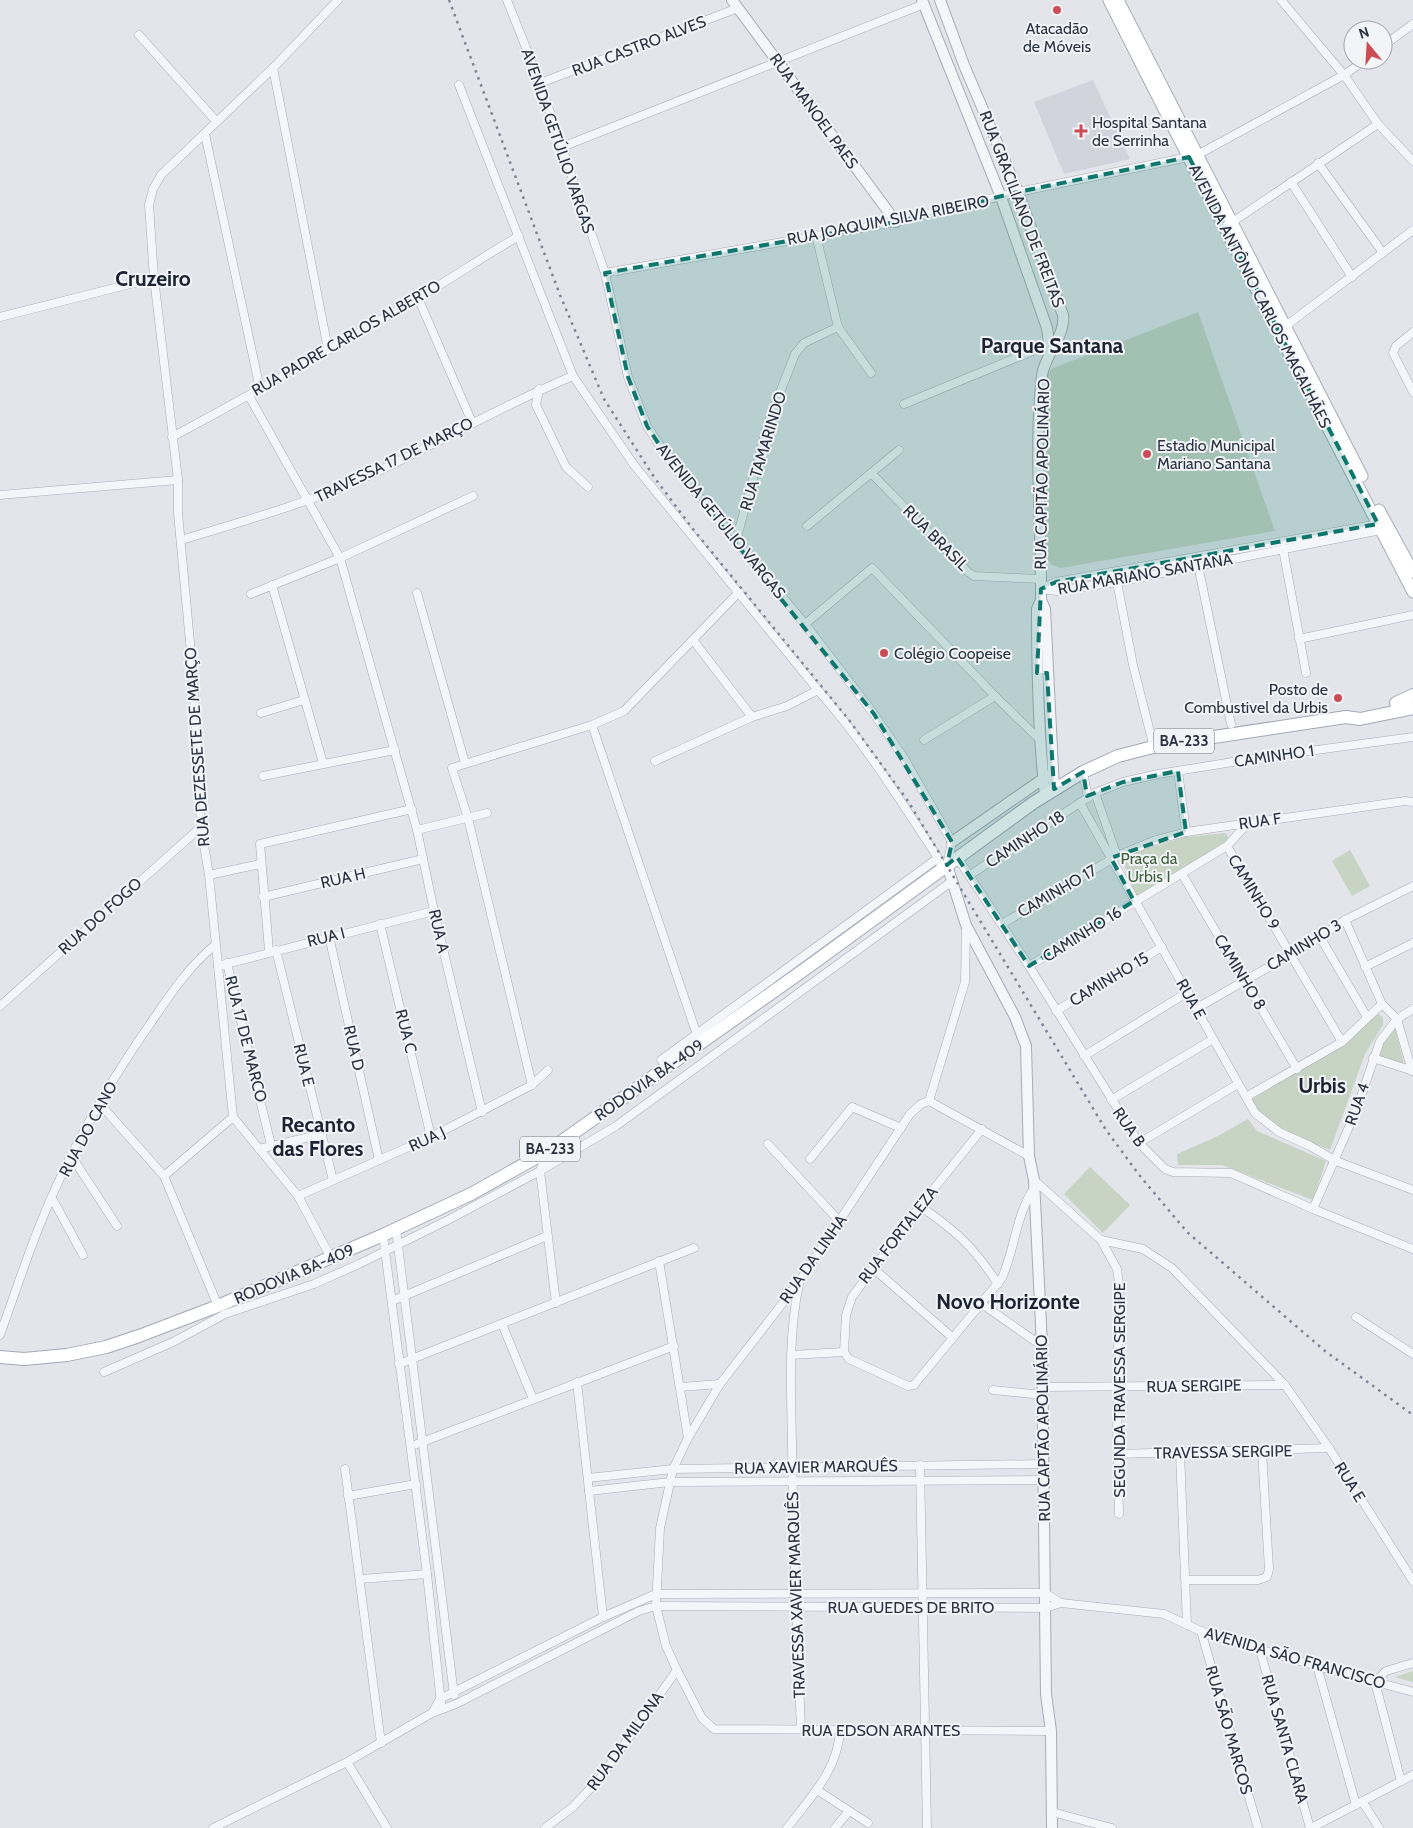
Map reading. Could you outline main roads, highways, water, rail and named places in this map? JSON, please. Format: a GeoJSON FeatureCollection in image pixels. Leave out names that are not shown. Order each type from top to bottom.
{"type":"FeatureCollection","features":[{"type":"Feature","properties":{"kind":"main road","name":"AVENIDA ANTÔNIO CARLOS MAGALHÃES"},"geometry":{"type":"LineString","coordinates":[[1109,0],[1134,41],[1194,156],[1227,226],[1302,368],[1413,592]]}},
{"type":"Feature","properties":{"kind":"main road","name":"AVENIDA ANTÔNIO CARLOS MAGALHÃES"},"geometry":{"type":"LineString","coordinates":[[1118,0],[1134,41]]}},
{"type":"Feature","properties":{"kind":"main road","name":"AVENIDA ANTÔNIO CARLOS MAGALHÃES"},"geometry":{"type":"LineString","coordinates":[[1381,526],[1413,572]]}},
{"type":"Feature","properties":{"kind":"main road"},"geometry":{"type":"LineString","coordinates":[[1397,708],[1413,695]]}},
{"type":"Feature","properties":{"kind":"main road","name":"BA-233"},"geometry":{"type":"LineString","coordinates":[[1397,708],[1413,700]]}},
{"type":"Feature","properties":{"kind":"main road"},"geometry":{"type":"LineString","coordinates":[[1397,708],[1413,710]]}},
{"type":"Feature","properties":{"kind":"main road","name":"RODOVIA BA-409"},"geometry":{"type":"LineString","coordinates":[[0,1357],[24,1359],[66,1355],[106,1347],[218,1306],[396,1230],[471,1194],[548,1151],[698,1040],[946,862],[1033,802],[1083,772],[1118,756],[1162,745],[1346,717],[1359,710],[1397,708]]}},
{"type":"Feature","properties":{"kind":"railway"},"geometry":{"type":"LineString","coordinates":[[449,0],[560,295],[604,399],[654,477],[693,529],[849,720],[908,801],[1106,1130],[1140,1176],[1187,1232],[1325,1351],[1413,1415]]}},
{"type":"Feature","properties":{"kind":"place","name":"Atacadão de Móveis"},"geometry":{"type":"Point","coordinates":[1057,10]}},
{"type":"Feature","properties":{"kind":"place","name":"Hospital Santana de Serrinha"},"geometry":{"type":"Point","coordinates":[1081,131]}},
{"type":"Feature","properties":{"kind":"place","name":"Estadio Municipal Mariano Santana"},"geometry":{"type":"Point","coordinates":[1147,454]}},
{"type":"Feature","properties":{"kind":"place","name":"Colégio Coopeise"},"geometry":{"type":"Point","coordinates":[884,653]}},
{"type":"Feature","properties":{"kind":"place","name":"Posto de Combustivel da Urbis"},"geometry":{"type":"Point","coordinates":[1338,698]}},
{"type":"Feature","properties":{"kind":"district","name":"Cruzeiro"},"geometry":{"type":"Point","coordinates":[153,278]}},
{"type":"Feature","properties":{"kind":"district","name":"Parque Santana"},"geometry":{"type":"Point","coordinates":[1052,345]}},
{"type":"Feature","properties":{"kind":"district","name":"Urbis"},"geometry":{"type":"Point","coordinates":[1322,1085]}},
{"type":"Feature","properties":{"kind":"district","name":"Recanto das Flores"},"geometry":{"type":"Point","coordinates":[318,1136]}},
{"type":"Feature","properties":{"kind":"district","name":"Novo Horizonte"},"geometry":{"type":"Point","coordinates":[1008,1301]}},
{"type":"Feature","properties":{"kind":"park label","name":"Praça da Urbis I"},"geometry":{"type":"Point","coordinates":[1149,867]}}]}
